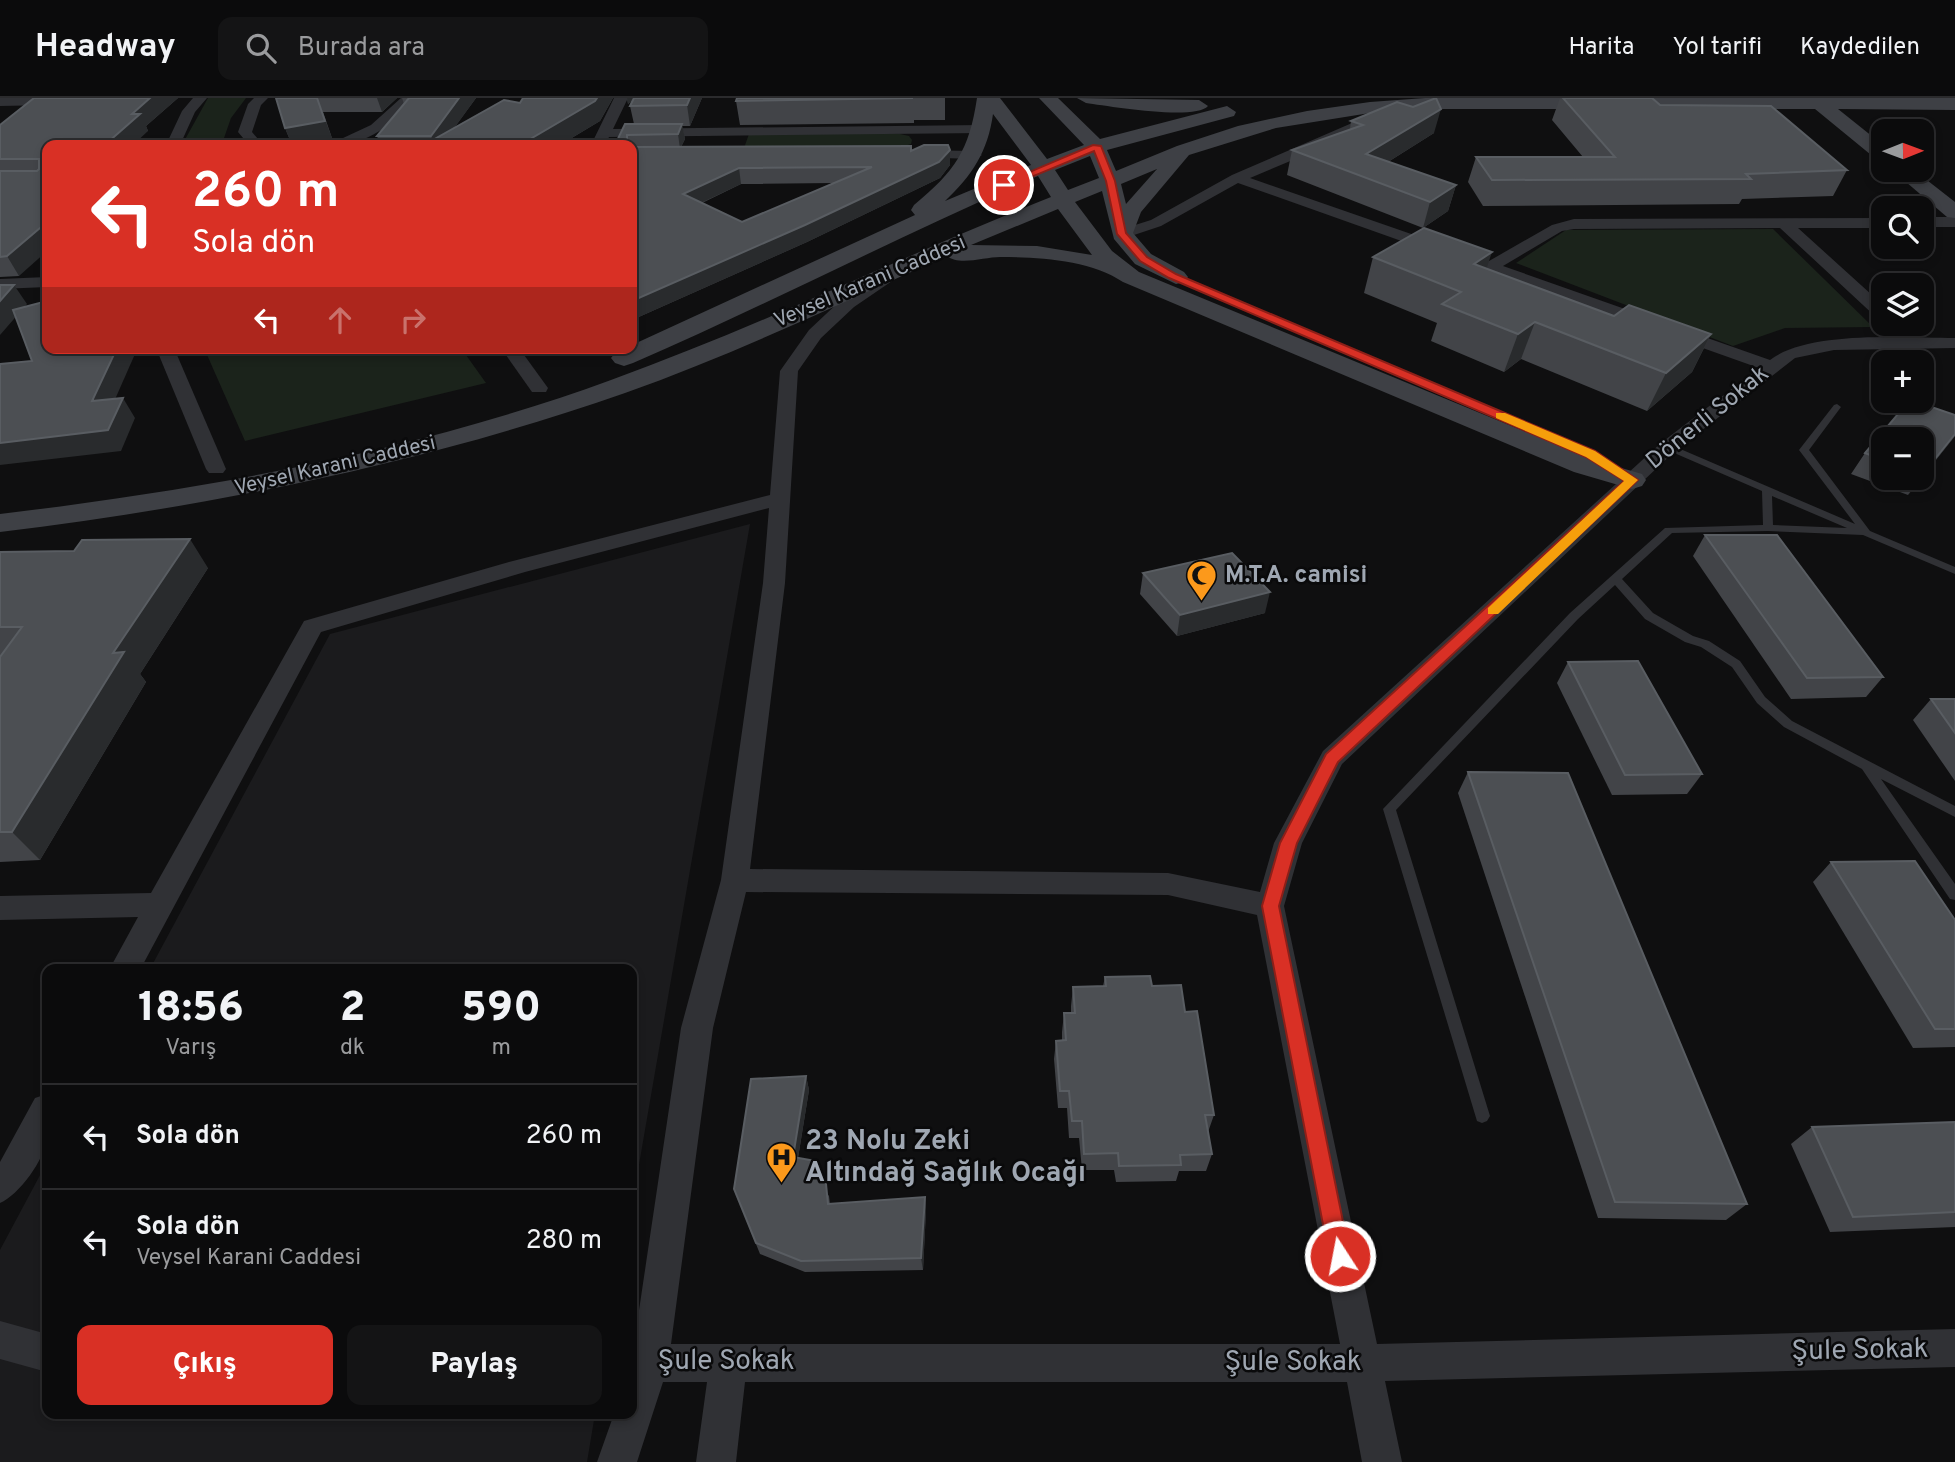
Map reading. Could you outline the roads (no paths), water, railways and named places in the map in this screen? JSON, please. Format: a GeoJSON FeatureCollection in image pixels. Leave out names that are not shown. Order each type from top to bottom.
{"type":"FeatureCollection","features":[{"type":"Feature","properties":{"kind":"main road"},"geometry":{"type":"LineString","coordinates":[[988,98],[1043,167],[1060,199],[1116,268]]}},
{"type":"Feature","properties":{"kind":"main road"},"geometry":{"type":"LineString","coordinates":[[895,234],[953,185],[975,155],[988,98]]}},
{"type":"Feature","properties":{"kind":"main road"},"geometry":{"type":"LineString","coordinates":[[1048,98],[1056,127]]}},
{"type":"Feature","properties":{"kind":"main road","name":"Veysel Karani Caddesi"},"geometry":{"type":"LineString","coordinates":[[637,353],[704,325],[1043,167],[1096,146],[1242,106],[1153,106],[1086,98]]}},
{"type":"Feature","properties":{"kind":"main road","name":"Veysel Karani Caddesi"},"geometry":{"type":"LineString","coordinates":[[0,523],[211,494],[439,443],[616,387],[704,354],[1060,199],[1185,149],[1276,121],[1373,105],[1447,103],[1955,104]]}},
{"type":"Feature","properties":{"kind":"main road"},"geometry":{"type":"LineString","coordinates":[[1820,104],[1871,145]]}},
{"type":"Feature","properties":{"kind":"main road"},"geometry":{"type":"LineString","coordinates":[[1013,126],[1056,127],[1096,146],[1110,181],[1122,234],[1143,259],[1172,276],[1590,454],[1632,480]]}},
{"type":"Feature","properties":{"kind":"main road"},"geometry":{"type":"LineString","coordinates":[[1152,131],[1143,138],[1142,144],[1150,150],[1165,152],[1185,149]]}},
{"type":"Feature","properties":{"kind":"main road"},"geometry":{"type":"LineString","coordinates":[[1122,234],[1132,211],[1185,149]]}},
{"type":"Feature","properties":{"kind":"main road"},"geometry":{"type":"LineString","coordinates":[[1917,182],[1955,212]]}},
{"type":"Feature","properties":{"kind":"main road"},"geometry":{"type":"LineString","coordinates":[[965,202],[1001,200],[1014,206],[1012,214],[1004,224]]}},
{"type":"Feature","properties":{"kind":"main road"},"geometry":{"type":"LineString","coordinates":[[902,267],[988,249],[1074,257],[1116,268],[1131,277],[1584,466],[1632,480]]}},
{"type":"Feature","properties":{"kind":"main road","name":"Veysel Karani Caddesi"},"geometry":{"type":"LineString","coordinates":[[0,499],[100,488],[324,448],[442,420],[635,354]]}},
{"type":"Feature","properties":{"kind":"street"},"geometry":{"type":"LineString","coordinates":[[175,140],[189,111],[200,98]]}},
{"type":"Feature","properties":{"kind":"street"},"geometry":{"type":"LineString","coordinates":[[252,140],[245,132],[255,104],[261,98]]}},
{"type":"Feature","properties":{"kind":"street"},"geometry":{"type":"LineString","coordinates":[[348,140],[388,122],[408,98]]}},
{"type":"Feature","properties":{"kind":"street"},"geometry":{"type":"LineString","coordinates":[[621,98],[602,139],[983,129]]}},
{"type":"Feature","properties":{"kind":"street"},"geometry":{"type":"LineString","coordinates":[[0,102],[52,100]]}},
{"type":"Feature","properties":{"kind":"street"},"geometry":{"type":"LineString","coordinates":[[30,117],[52,100]]}},
{"type":"Feature","properties":{"kind":"street"},"geometry":{"type":"LineString","coordinates":[[1122,234],[1156,223],[1237,178],[1364,122],[1447,103]]}},
{"type":"Feature","properties":{"kind":"street"},"geometry":{"type":"LineString","coordinates":[[911,130],[928,141],[923,147],[901,154],[975,155]]}},
{"type":"Feature","properties":{"kind":"street"},"geometry":{"type":"LineString","coordinates":[[1237,178],[1773,367]]}},
{"type":"Feature","properties":{"kind":"street"},"geometry":{"type":"LineString","coordinates":[[1934,222],[1955,222]]}},
{"type":"Feature","properties":{"kind":"street"},"geometry":{"type":"LineString","coordinates":[[1784,223],[1871,303]]}},
{"type":"Feature","properties":{"kind":"street"},"geometry":{"type":"LineString","coordinates":[[1491,267],[1557,228],[1574,224],[1871,223]]}},
{"type":"Feature","properties":{"kind":"street"},"geometry":{"type":"LineString","coordinates":[[641,1363],[697,1028],[735,880],[774,583],[789,371],[816,334],[848,303],[902,267]]}},
{"type":"Feature","properties":{"kind":"street"},"geometry":{"type":"LineString","coordinates":[[0,284],[42,282]]}},
{"type":"Feature","properties":{"kind":"street"},"geometry":{"type":"LineString","coordinates":[[1907,336],[1916,344]]}},
{"type":"Feature","properties":{"kind":"street","name":"Dönerli Sokak"},"geometry":{"type":"LineString","coordinates":[[1382,1462],[1270,906],[1288,843],[1332,758],[1668,447],[1789,354],[1834,345],[1955,343]]}},
{"type":"Feature","properties":{"kind":"street"},"geometry":{"type":"LineString","coordinates":[[168,354],[216,468]]}},
{"type":"Feature","properties":{"kind":"street"},"geometry":{"type":"LineString","coordinates":[[514,354],[539,388]]}},
{"type":"Feature","properties":{"kind":"street"},"geometry":{"type":"LineString","coordinates":[[127,964],[312,627],[517,568],[779,499]]}},
{"type":"Feature","properties":{"kind":"street"},"geometry":{"type":"LineString","coordinates":[[735,880],[1168,884],[1270,906]]}},
{"type":"Feature","properties":{"kind":"street"},"geometry":{"type":"LineString","coordinates":[[0,908],[159,905]]}},
{"type":"Feature","properties":{"kind":"street"},"geometry":{"type":"LineString","coordinates":[[0,1186],[12,1174],[42,1118]]}},
{"type":"Feature","properties":{"kind":"street"},"geometry":{"type":"LineString","coordinates":[[0,1340],[42,1352]]}},
{"type":"Feature","properties":{"kind":"street","name":"Şule Sokak"},"geometry":{"type":"LineString","coordinates":[[641,1363],[1361,1363],[1955,1348]]}},
{"type":"Feature","properties":{"kind":"street"},"geometry":{"type":"LineString","coordinates":[[716,1462],[728,1363]]}},
{"type":"Feature","properties":{"kind":"street"},"geometry":{"type":"LineString","coordinates":[[617,1462],[627,1419]]}},
{"type":"Feature","properties":{"kind":"lane"},"geometry":{"type":"LineString","coordinates":[[1837,407],[1804,450],[1866,532]]}},
{"type":"Feature","properties":{"kind":"lane"},"geometry":{"type":"LineString","coordinates":[[1668,447],[1955,571]]}},
{"type":"Feature","properties":{"kind":"lane"},"geometry":{"type":"LineString","coordinates":[[1767,490],[1768,528]]}},
{"type":"Feature","properties":{"kind":"lane"},"geometry":{"type":"LineString","coordinates":[[1482,1116],[1389,809],[1574,616],[1669,530],[1768,528],[1866,532]]}},
{"type":"Feature","properties":{"kind":"lane"},"geometry":{"type":"LineString","coordinates":[[1616,579],[1649,616],[1689,639],[1705,644],[1736,664],[1761,700],[1788,724],[1955,812]]}},
{"type":"Feature","properties":{"kind":"lane"},"geometry":{"type":"LineString","coordinates":[[1865,765],[1955,895]]}},
{"type":"Feature","properties":{"kind":"place","name":"M.T.A. camisi"},"geometry":{"type":"Point","coordinates":[1202,603]}},
{"type":"Feature","properties":{"kind":"place","name":"23 Nolu Zeki Altındağ Sağlık Ocağı"},"geometry":{"type":"Point","coordinates":[782,1185]}}]}
